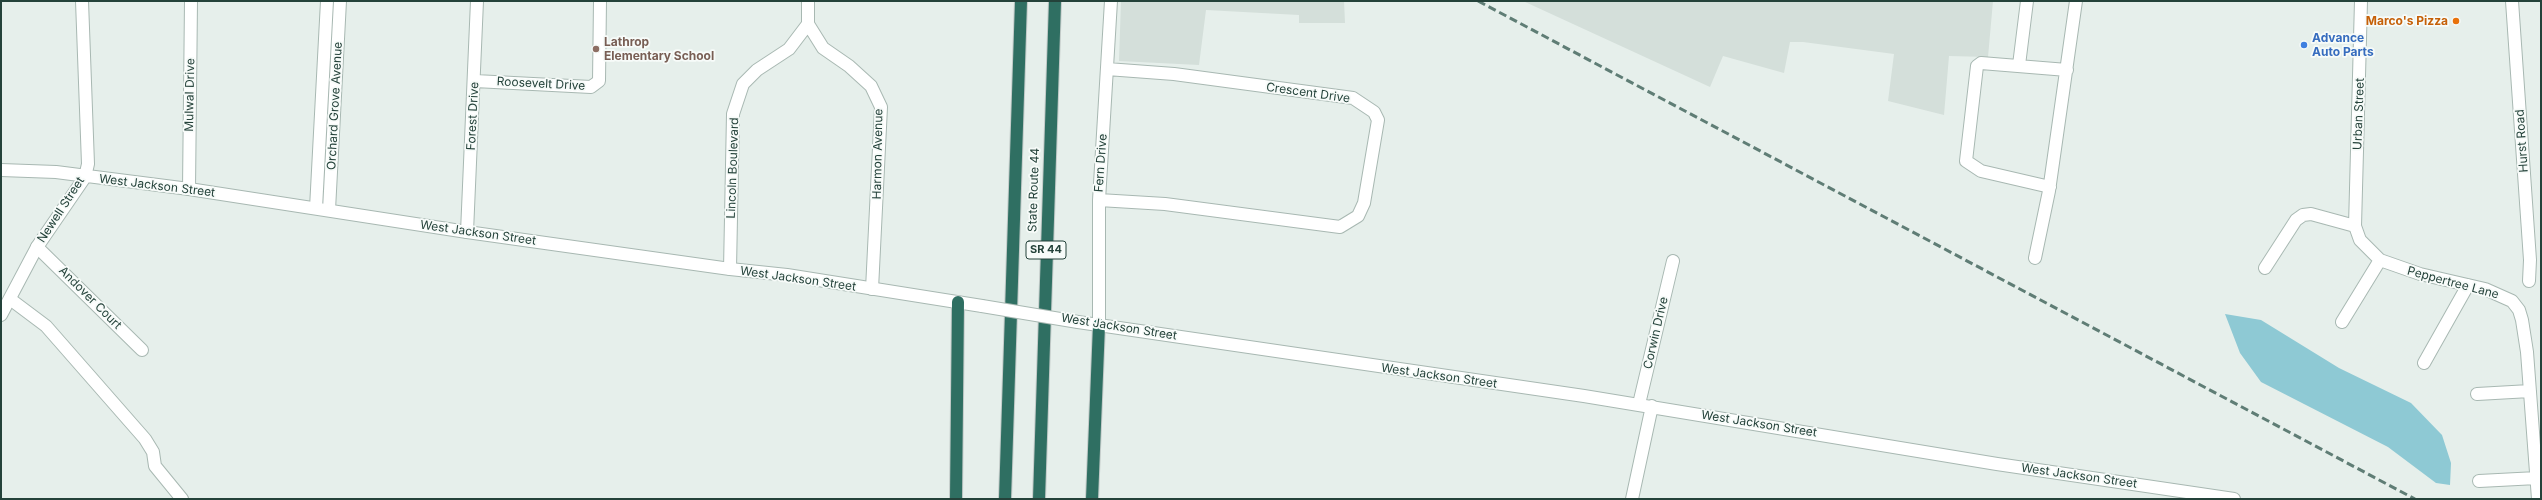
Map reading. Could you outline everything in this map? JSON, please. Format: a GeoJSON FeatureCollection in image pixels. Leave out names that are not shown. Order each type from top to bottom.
{"type":"FeatureCollection","features":[{"type":"Feature","properties":{"kind":"highway","name":"State Route 44"},"geometry":{"type":"LineString","coordinates":[[1005,499],[1021,1]]}},
{"type":"Feature","properties":{"kind":"highway","name":"State Route 44"},"geometry":{"type":"LineString","coordinates":[[1039,499],[1054,1]]}},
{"type":"Feature","properties":{"kind":"highway"},"geometry":{"type":"LineString","coordinates":[[956,499],[958,302]]}},
{"type":"Feature","properties":{"kind":"highway"},"geometry":{"type":"LineString","coordinates":[[1092,499],[1099,325]]}},
{"type":"Feature","properties":{"kind":"street","name":"Newell Street"},"geometry":{"type":"LineString","coordinates":[[1,315],[38,247],[85,177],[88,164],[82,1]]}},
{"type":"Feature","properties":{"kind":"street","name":"Mulwal Drive"},"geometry":{"type":"LineString","coordinates":[[189,189],[191,1]]}},
{"type":"Feature","properties":{"kind":"street","name":"Orchard Grove Avenue"},"geometry":{"type":"LineString","coordinates":[[316,208],[327,1]]}},
{"type":"Feature","properties":{"kind":"street","name":"Orchard Grove Avenue"},"geometry":{"type":"LineString","coordinates":[[329,210],[340,1]]}},
{"type":"Feature","properties":{"kind":"street","name":"Forest Drive"},"geometry":{"type":"LineString","coordinates":[[467,232],[475,81],[477,1]]}},
{"type":"Feature","properties":{"kind":"street","name":"Roosevelt Drive"},"geometry":{"type":"LineString","coordinates":[[475,81],[591,87],[598,81],[600,1]]}},
{"type":"Feature","properties":{"kind":"street"},"geometry":{"type":"LineString","coordinates":[[808,1],[808,24]]}},
{"type":"Feature","properties":{"kind":"street","name":"Fern Drive"},"geometry":{"type":"LineString","coordinates":[[1099,325],[1099,200],[1111,1]]}},
{"type":"Feature","properties":{"kind":"street"},"geometry":{"type":"LineString","coordinates":[[2018,65],[2027,1]]}},
{"type":"Feature","properties":{"kind":"street"},"geometry":{"type":"LineString","coordinates":[[2035,258],[2050,187],[2076,1]]}},
{"type":"Feature","properties":{"kind":"street","name":"Urban Street"},"geometry":{"type":"LineString","coordinates":[[2356,226],[2361,1]]}},
{"type":"Feature","properties":{"kind":"street","name":"Hurst Road"},"geometry":{"type":"LineString","coordinates":[[2512,1],[2530,260],[2529,281]]}},
{"type":"Feature","properties":{"kind":"street","name":"Lincoln Boulevard"},"geometry":{"type":"LineString","coordinates":[[730,269],[733,114],[743,84],[757,70],[789,49],[808,24]]}},
{"type":"Feature","properties":{"kind":"street","name":"Harmon Avenue"},"geometry":{"type":"LineString","coordinates":[[808,24],[823,48],[871,86],[881,107],[872,289]]}},
{"type":"Feature","properties":{"kind":"street"},"geometry":{"type":"LineString","coordinates":[[2050,187],[1981,171],[1966,161],[1977,66],[1982,63],[2067,70]]}},
{"type":"Feature","properties":{"kind":"street","name":"Crescent Drive"},"geometry":{"type":"LineString","coordinates":[[1099,200],[1165,204],[1340,227],[1358,216],[1364,203],[1378,120],[1374,112],[1353,98],[1174,74],[1107,69]]}},
{"type":"Feature","properties":{"kind":"street","name":"West Jackson Street"},"geometry":{"type":"LineString","coordinates":[[1,170],[56,172],[85,177],[189,189],[467,232],[730,269],[787,275],[1078,322],[1652,406],[1990,462],[2234,499]]}},
{"type":"Feature","properties":{"kind":"street"},"geometry":{"type":"LineString","coordinates":[[2265,268],[2296,220],[2303,215],[2311,214],[2356,226]]}},
{"type":"Feature","properties":{"kind":"street","name":"Peppertree Lane"},"geometry":{"type":"LineString","coordinates":[[2356,226],[2360,240],[2380,260],[2420,274],[2468,285],[2502,295],[2512,301],[2519,310],[2524,328],[2538,499]]}},
{"type":"Feature","properties":{"kind":"street","name":"Andover Court"},"geometry":{"type":"LineString","coordinates":[[38,247],[142,350]]}},
{"type":"Feature","properties":{"kind":"street"},"geometry":{"type":"LineString","coordinates":[[2342,322],[2380,260]]}},
{"type":"Feature","properties":{"kind":"street","name":"Corwin Drive"},"geometry":{"type":"LineString","coordinates":[[1639,404],[1673,261]]}},
{"type":"Feature","properties":{"kind":"street"},"geometry":{"type":"LineString","coordinates":[[2424,363],[2468,285]]}},
{"type":"Feature","properties":{"kind":"street"},"geometry":{"type":"LineString","coordinates":[[10,299],[46,326],[145,439],[153,452],[155,466],[182,499]]}},
{"type":"Feature","properties":{"kind":"street"},"geometry":{"type":"LineString","coordinates":[[2477,394],[2530,391]]}},
{"type":"Feature","properties":{"kind":"street"},"geometry":{"type":"LineString","coordinates":[[1632,499],[1652,406]]}},
{"type":"Feature","properties":{"kind":"street"},"geometry":{"type":"LineString","coordinates":[[2479,481],[2537,478]]}},
{"type":"Feature","properties":{"kind":"shaded area"},"geometry":{"type":"Polygon","coordinates":[[[1121,1],[1344,1],[1345,23],[1299,23],[1299,15],[1206,10],[1199,65],[1119,61],[1121,1]]]}},
{"type":"Feature","properties":{"kind":"shaded area"},"geometry":{"type":"Polygon","coordinates":[[[1523,1],[1993,1],[1988,57],[1949,56],[1944,115],[1888,101],[1894,54],[1803,42],[1790,42],[1784,73],[1723,56],[1710,87],[1523,1]]]}},
{"type":"Feature","properties":{"kind":"water"},"geometry":{"type":"Polygon","coordinates":[[[2225,314],[2261,320],[2339,368],[2411,403],[2442,435],[2451,463],[2450,485],[2436,483],[2388,447],[2261,382],[2240,353],[2225,314]]]}},
{"type":"Feature","properties":{"kind":"railway"},"geometry":{"type":"LineString","coordinates":[[1478,1],[2415,499]]}},
{"type":"Feature","properties":{"kind":"place","name":"Marco's Pizza"},"geometry":{"type":"Point","coordinates":[2456,21]}},
{"type":"Feature","properties":{"kind":"place","name":"Advance Auto Parts"},"geometry":{"type":"Point","coordinates":[2304,45]}},
{"type":"Feature","properties":{"kind":"place","name":"Lathrop Elementary School"},"geometry":{"type":"Point","coordinates":[596,49]}}]}
